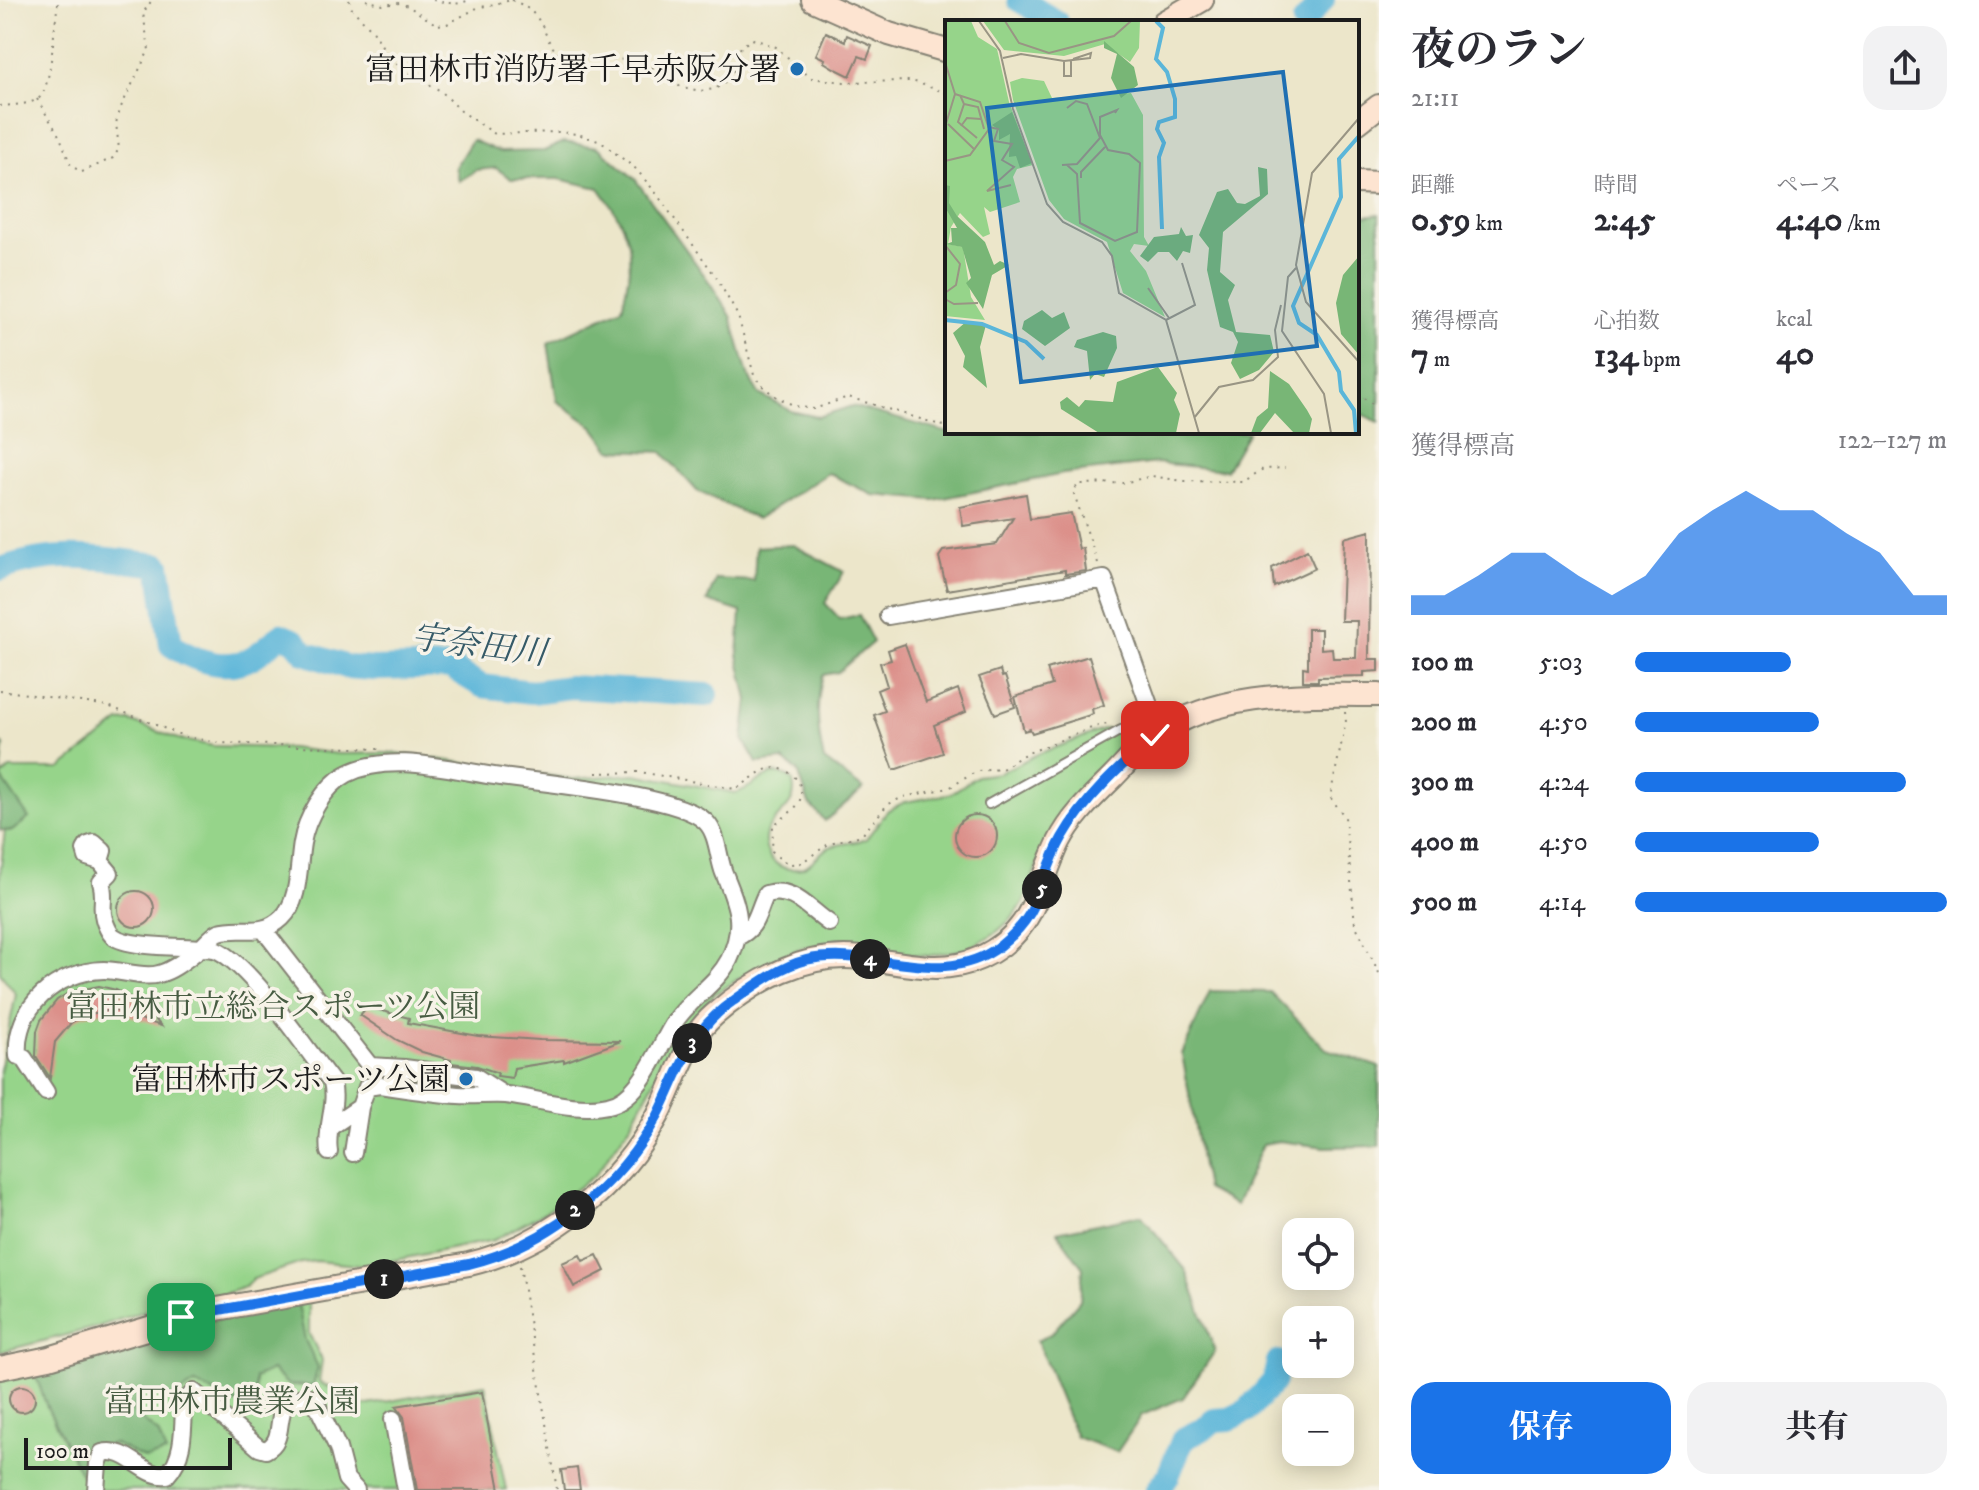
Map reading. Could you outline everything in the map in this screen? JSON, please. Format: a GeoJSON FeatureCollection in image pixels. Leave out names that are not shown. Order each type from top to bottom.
{"type":"FeatureCollection","features":[{"type":"Feature","properties":{"kind":"street"},"geometry":{"type":"LineString","coordinates":[[813,0],[889,34],[945,50]]}},
{"type":"Feature","properties":{"kind":"street"},"geometry":{"type":"LineString","coordinates":[[1168,20],[1196,4]]}},
{"type":"Feature","properties":{"kind":"street"},"geometry":{"type":"LineString","coordinates":[[1359,121],[1379,106]]}},
{"type":"Feature","properties":{"kind":"street"},"geometry":{"type":"LineString","coordinates":[[1359,182],[1379,183]]}},
{"type":"Feature","properties":{"kind":"street"},"geometry":{"type":"LineString","coordinates":[[888,616],[1104,579],[1156,726]]}},
{"type":"Feature","properties":{"kind":"street"},"geometry":{"type":"LineString","coordinates":[[0,1368],[49,1358],[206,1311],[469,1264],[531,1243],[609,1184],[657,1117],[680,1064],[700,1030],[733,1001],[792,965],[808,960],[857,957],[947,967],[966,963],[998,947],[1027,918],[1038,901],[1060,841],[1083,807],[1156,726],[1228,705],[1298,695],[1379,695]]}},
{"type":"Feature","properties":{"kind":"street"},"geometry":{"type":"LineString","coordinates":[[46,1092],[24,1058],[18,1056],[17,1043],[19,1029],[40,995],[59,981],[78,973],[104,970],[156,975],[171,969],[217,933],[235,930],[253,932],[282,918],[292,904],[302,839],[326,791],[343,776],[363,767],[407,764],[649,798],[698,816],[707,823],[735,896],[737,937],[729,959],[716,979],[683,1008],[638,1085],[626,1098],[609,1105],[578,1106],[504,1095],[458,1095],[367,1087],[360,1107],[353,1153]]}},
{"type":"Feature","properties":{"kind":"street"},"geometry":{"type":"LineString","coordinates":[[100,861],[110,873],[101,882],[106,896],[102,909],[104,922],[113,936],[131,943],[216,949],[236,964],[332,1082],[335,1093],[329,1128],[329,1152]]}},
{"type":"Feature","properties":{"kind":"street"},"geometry":{"type":"LineString","coordinates":[[737,937],[748,932],[756,922],[766,894],[775,892],[796,896],[829,923]]}},
{"type":"Feature","properties":{"kind":"street"},"geometry":{"type":"LineString","coordinates":[[263,929],[370,1066],[476,1077],[504,1095]]}},
{"type":"Feature","properties":{"kind":"street"},"geometry":{"type":"LineString","coordinates":[[382,1086],[404,1068]]}},
{"type":"Feature","properties":{"kind":"street"},"geometry":{"type":"LineString","coordinates":[[329,1128],[360,1107]]}},
{"type":"Feature","properties":{"kind":"street"},"geometry":{"type":"LineString","coordinates":[[96,1490],[98,1464],[102,1453],[110,1451],[123,1454],[158,1476],[167,1475],[176,1466],[180,1454],[184,1402],[194,1392],[259,1448],[266,1450],[274,1446],[278,1439],[279,1413],[286,1402],[306,1396],[314,1399],[338,1448],[346,1479],[356,1490]]}},
{"type":"Feature","properties":{"kind":"street"},"geometry":{"type":"LineString","coordinates":[[393,1419],[406,1490]]}},
{"type":"Feature","properties":{"kind":"lane"},"geometry":{"type":"LineString","coordinates":[[989,804],[1129,727],[1156,726]]}},
{"type":"Feature","properties":{"kind":"path"},"geometry":{"type":"LineString","coordinates":[[0,106],[43,95],[48,81],[53,24],[59,0]]}},
{"type":"Feature","properties":{"kind":"path"},"geometry":{"type":"LineString","coordinates":[[37,99],[60,137],[71,166],[82,172],[113,158],[119,149],[116,123],[121,107],[149,50],[143,13],[152,0]]}},
{"type":"Feature","properties":{"kind":"path"},"geometry":{"type":"LineString","coordinates":[[349,0],[352,9],[403,70],[441,91],[461,111],[495,134],[578,134],[601,142],[636,169],[716,277],[738,316],[754,375],[775,396],[795,406],[814,409],[848,397],[945,426]]}},
{"type":"Feature","properties":{"kind":"path"},"geometry":{"type":"LineString","coordinates":[[366,0],[383,5],[408,6],[437,25],[447,24],[477,8],[512,0],[535,13],[555,51],[562,56],[627,60],[653,68],[692,91],[724,85],[731,79],[741,46],[754,39],[776,47],[811,78],[844,82],[912,81],[945,92]]}},
{"type":"Feature","properties":{"kind":"path"},"geometry":{"type":"LineString","coordinates":[[433,0],[455,4],[472,0]]}},
{"type":"Feature","properties":{"kind":"path"},"geometry":{"type":"LineString","coordinates":[[1359,395],[1379,408]]}},
{"type":"Feature","properties":{"kind":"path"},"geometry":{"type":"LineString","coordinates":[[1104,579],[1073,491],[1079,484],[1123,483],[1152,476],[1183,481],[1243,482],[1263,469],[1285,468]]}},
{"type":"Feature","properties":{"kind":"path"},"geometry":{"type":"LineString","coordinates":[[0,690],[108,706],[186,737],[220,743],[392,749]]}},
{"type":"Feature","properties":{"kind":"path"},"geometry":{"type":"LineString","coordinates":[[1344,695],[1346,722],[1330,797],[1345,817],[1355,924],[1379,973]]}},
{"type":"Feature","properties":{"kind":"path"},"geometry":{"type":"LineString","coordinates":[[587,774],[640,772],[735,789],[766,769],[782,767],[798,780],[801,791],[798,803],[773,825],[772,851],[791,864],[801,863],[830,843],[862,835],[887,805],[903,797],[949,788],[977,771],[1002,769],[1023,755],[1094,727],[1108,724],[1129,727]]}},
{"type":"Feature","properties":{"kind":"path"},"geometry":{"type":"LineString","coordinates":[[518,1249],[557,1490]]}},
{"type":"Feature","properties":{"kind":"green space"},"geometry":{"type":"Polygon","coordinates":[[[472,140],[500,152],[544,151],[564,142],[598,147],[635,179],[710,283],[731,316],[748,375],[759,394],[791,411],[818,417],[852,406],[956,435],[1247,434],[1226,470],[1157,463],[1063,474],[934,500],[873,495],[828,473],[757,519],[697,491],[662,452],[611,450],[594,427],[557,401],[548,343],[622,308],[629,272],[628,244],[619,218],[599,188],[559,179],[511,179],[496,168],[477,170],[459,181],[455,167],[472,140]]]}},
{"type":"Feature","properties":{"kind":"green space"},"geometry":{"type":"Polygon","coordinates":[[[1379,214],[1379,422],[1359,413],[1359,217],[1379,214]]]}},
{"type":"Feature","properties":{"kind":"green space"},"geometry":{"type":"Polygon","coordinates":[[[793,545],[844,572],[825,603],[840,619],[859,615],[873,642],[838,672],[823,675],[818,717],[824,760],[863,789],[825,821],[809,804],[798,771],[783,760],[757,763],[743,739],[748,700],[738,655],[741,612],[707,601],[716,579],[754,581],[756,547],[793,545]]]}},
{"type":"Feature","properties":{"kind":"green space","name":"富田林市立総合スポーツ公園"},"geometry":{"type":"Polygon","coordinates":[[[129,721],[178,739],[213,746],[290,748],[339,754],[396,753],[573,779],[635,774],[735,793],[770,775],[784,775],[792,780],[794,792],[791,801],[771,824],[765,843],[772,859],[790,869],[806,866],[830,847],[866,839],[888,810],[905,802],[950,794],[977,776],[999,773],[1038,754],[1105,729],[1142,733],[1056,826],[1043,849],[1023,904],[998,931],[968,949],[928,956],[822,945],[801,948],[756,968],[713,995],[678,1035],[632,1123],[595,1175],[545,1212],[494,1240],[366,1266],[316,1261],[301,1263],[253,1279],[245,1287],[224,1294],[159,1306],[97,1327],[0,1352],[0,1071],[16,994],[0,973],[0,875],[5,830],[12,831],[28,818],[1,777],[10,769],[60,769],[120,722],[129,721]]]}},
{"type":"Feature","properties":{"kind":"green space"},"geometry":{"type":"Polygon","coordinates":[[[0,742],[4,745],[1,777],[29,818],[12,831],[0,830],[0,742]]]}},
{"type":"Feature","properties":{"kind":"green space"},"geometry":{"type":"Polygon","coordinates":[[[1210,991],[1270,992],[1326,1049],[1379,1067],[1379,1146],[1325,1147],[1279,1141],[1263,1144],[1236,1205],[1206,1189],[1182,1054],[1210,991]]]}},
{"type":"Feature","properties":{"kind":"green space"},"geometry":{"type":"Polygon","coordinates":[[[1141,1215],[1186,1270],[1215,1351],[1183,1398],[1142,1415],[1117,1452],[1076,1437],[1037,1341],[1052,1333],[1080,1300],[1083,1268],[1057,1232],[1141,1215]]]}},
{"type":"Feature","properties":{"kind":"green space","name":"富田林市農業公園"},"geometry":{"type":"Polygon","coordinates":[[[309,1299],[309,1334],[322,1360],[319,1382],[342,1394],[357,1407],[485,1384],[506,1490],[0,1490],[0,1374],[309,1299]]]}},
{"type":"Feature","properties":{"kind":"green space"},"geometry":{"type":"Polygon","coordinates":[[[298,1304],[305,1340],[318,1367],[313,1386],[288,1385],[272,1370],[255,1378],[255,1411],[195,1384],[171,1400],[141,1391],[132,1411],[158,1433],[166,1453],[145,1459],[113,1443],[97,1449],[88,1477],[81,1475],[31,1372],[212,1320],[298,1304]]]}},
{"type":"Feature","properties":{"kind":"building"},"geometry":{"type":"Polygon","coordinates":[[[826,32],[845,41],[847,35],[872,46],[867,59],[859,56],[850,76],[816,55],[826,32]]]}},
{"type":"Feature","properties":{"kind":"building"},"geometry":{"type":"Polygon","coordinates":[[[1026,494],[1030,519],[1071,513],[1079,549],[1083,548],[1086,571],[1065,574],[1065,570],[947,590],[939,557],[943,551],[997,544],[1013,518],[963,526],[960,507],[1026,494]]]}},
{"type":"Feature","properties":{"kind":"building"},"geometry":{"type":"Polygon","coordinates":[[[1370,531],[1369,659],[1379,659],[1379,671],[1364,672],[1364,676],[1318,677],[1318,681],[1303,681],[1303,667],[1308,668],[1308,629],[1321,629],[1321,649],[1332,648],[1333,658],[1356,658],[1357,621],[1341,621],[1344,538],[1370,531]]]}},
{"type":"Feature","properties":{"kind":"building"},"geometry":{"type":"Polygon","coordinates":[[[1307,550],[1315,568],[1274,587],[1272,568],[1307,550]]]}},
{"type":"Feature","properties":{"kind":"building"},"geometry":{"type":"Polygon","coordinates":[[[905,644],[926,702],[958,689],[966,712],[934,725],[943,753],[894,770],[874,715],[885,711],[877,690],[887,686],[880,663],[891,660],[888,650],[905,644]]]}},
{"type":"Feature","properties":{"kind":"building"},"geometry":{"type":"Polygon","coordinates":[[[1089,656],[1104,705],[1092,709],[1093,714],[1084,717],[1032,733],[1030,729],[1024,731],[1015,697],[1052,685],[1047,669],[1089,656]]]}},
{"type":"Feature","properties":{"kind":"building"},"geometry":{"type":"Polygon","coordinates":[[[1000,670],[1015,707],[995,714],[979,677],[1000,670]]]}},
{"type":"Feature","properties":{"kind":"building"},"geometry":{"type":"Polygon","coordinates":[[[976,815],[991,821],[997,836],[991,851],[976,857],[961,851],[955,836],[961,821],[976,815]]]}},
{"type":"Feature","properties":{"kind":"building"},"geometry":{"type":"Polygon","coordinates":[[[136,891],[149,896],[154,909],[149,922],[136,927],[123,922],[118,909],[123,896],[136,891]]]}},
{"type":"Feature","properties":{"kind":"building"},"geometry":{"type":"Polygon","coordinates":[[[99,986],[116,990],[141,1003],[161,1026],[113,1010],[83,1015],[71,1023],[55,1042],[50,1078],[36,1056],[37,1031],[41,1020],[57,1000],[70,992],[99,986]]]}},
{"type":"Feature","properties":{"kind":"building"},"geometry":{"type":"Polygon","coordinates":[[[367,1007],[409,1018],[408,1023],[478,1036],[621,1041],[564,1062],[514,1068],[512,1078],[497,1076],[498,1073],[477,1066],[451,1063],[451,1060],[422,1052],[397,1040],[360,1015],[367,1007]]]}},
{"type":"Feature","properties":{"kind":"building"},"geometry":{"type":"Polygon","coordinates":[[[580,1255],[583,1261],[597,1255],[605,1271],[574,1287],[562,1263],[580,1255]]]}},
{"type":"Feature","properties":{"kind":"building"},"geometry":{"type":"Polygon","coordinates":[[[22,1386],[32,1389],[35,1399],[32,1409],[22,1412],[12,1409],[9,1399],[12,1389],[22,1386]]]}},
{"type":"Feature","properties":{"kind":"building"},"geometry":{"type":"Polygon","coordinates":[[[482,1392],[500,1490],[417,1490],[404,1417],[396,1406],[482,1392]]]}},
{"type":"Feature","properties":{"kind":"building"},"geometry":{"type":"Polygon","coordinates":[[[577,1468],[580,1490],[564,1490],[561,1470],[577,1468]]]}},
{"type":"Feature","properties":{"kind":"waterway"},"geometry":{"type":"LineString","coordinates":[[1019,0],[1054,20]]}},
{"type":"Feature","properties":{"kind":"waterway"},"geometry":{"type":"LineString","coordinates":[[1306,20],[1323,0]]}},
{"type":"Feature","properties":{"kind":"waterway","name":"宇奈田川"},"geometry":{"type":"LineString","coordinates":[[0,569],[60,557],[159,565],[171,645],[194,658],[212,663],[229,664],[250,659],[281,635],[295,641],[305,653],[347,667],[450,667],[482,686],[532,692],[570,687],[707,695]]}},
{"type":"Feature","properties":{"kind":"waterway"},"geometry":{"type":"LineString","coordinates":[[1157,1490],[1168,1476],[1183,1439],[1214,1420],[1230,1419],[1248,1410],[1274,1381],[1278,1362]]}},
{"type":"Feature","properties":{"kind":"place","name":"富田林市消防署千早赤阪分署"},"geometry":{"type":"Point","coordinates":[797,69]}},
{"type":"Feature","properties":{"kind":"place","name":"富田林市スポーツ公園"},"geometry":{"type":"Point","coordinates":[466,1079]}},
{"type":"Feature","properties":{"kind":"route"},"geometry":{"type":"LineString","coordinates":[[181,1317],[489,1260],[531,1243],[609,1184],[657,1117],[680,1064],[700,1030],[733,1001],[792,965],[808,960],[857,957],[947,967],[982,957],[1013,935],[1038,901],[1068,827],[1083,807],[1155,735]]}}]}
